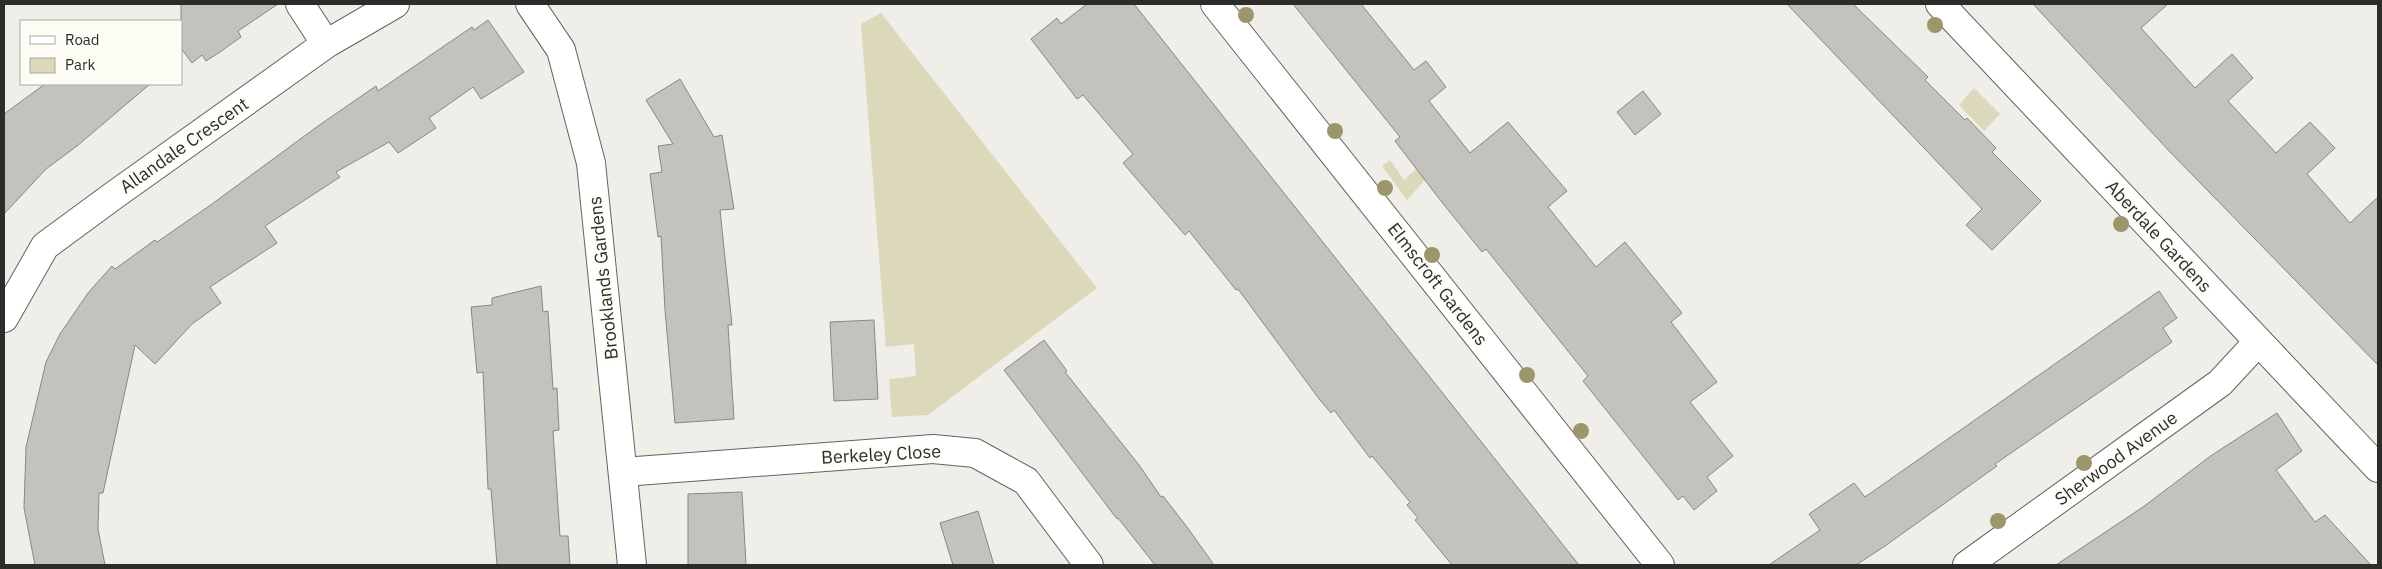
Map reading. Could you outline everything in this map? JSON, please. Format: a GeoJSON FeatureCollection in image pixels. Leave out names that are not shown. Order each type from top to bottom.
{"type":"FeatureCollection","features":[{"type":"Feature","properties":{"kind":"street"},"geometry":{"type":"LineString","coordinates":[[300,4],[326,44]]}},
{"type":"Feature","properties":{"kind":"street","name":"Allandale Crescent"},"geometry":{"type":"LineString","coordinates":[[4,318],[45,246],[326,44],[395,4]]}},
{"type":"Feature","properties":{"kind":"street","name":"Brooklands Gardens"},"geometry":{"type":"LineString","coordinates":[[530,4],[561,50],[591,163],[632,565]]}},
{"type":"Feature","properties":{"kind":"street","name":"Elmscroft Gardens"},"geometry":{"type":"LineString","coordinates":[[1215,4],[1660,565]]}},
{"type":"Feature","properties":{"kind":"street","name":"Aberdale Gardens"},"geometry":{"type":"LineString","coordinates":[[1940,4],[2378,468]]}},
{"type":"Feature","properties":{"kind":"street","name":"Sherwood Avenue"},"geometry":{"type":"LineString","coordinates":[[1967,565],[2220,382],[2258,342]]}},
{"type":"Feature","properties":{"kind":"street","name":"Berkeley Close"},"geometry":{"type":"LineString","coordinates":[[623,472],[933,449],[974,453],[1026,481],[1090,565]]}},
{"type":"Feature","properties":{"kind":"green space"},"geometry":{"type":"Polygon","coordinates":[[[881,13],[1097,288],[928,415],[892,417],[889,379],[916,376],[914,344],[886,347],[861,24],[881,13]]]}},
{"type":"Feature","properties":{"kind":"green space"},"geometry":{"type":"Polygon","coordinates":[[[1974,88],[2000,114],[1984,131],[1959,105],[1974,88]]]}},
{"type":"Feature","properties":{"kind":"green space"},"geometry":{"type":"Polygon","coordinates":[[[1390,160],[1404,180],[1416,169],[1425,180],[1407,200],[1382,166],[1390,160]]]}},
{"type":"Feature","properties":{"kind":"building"},"geometry":{"type":"Polygon","coordinates":[[[181,4],[278,4],[238,31],[241,37],[206,61],[202,55],[192,63],[182,49],[181,4]]]}},
{"type":"Feature","properties":{"kind":"building"},"geometry":{"type":"Polygon","coordinates":[[[1087,4],[1134,4],[1579,565],[1452,565],[1415,520],[1418,518],[1407,505],[1410,502],[1372,456],[1370,458],[1334,410],[1331,413],[1320,400],[1238,289],[1236,290],[1189,231],[1185,235],[1123,163],[1133,154],[1083,95],[1077,99],[1031,39],[1057,18],[1061,24],[1087,4]]]}},
{"type":"Feature","properties":{"kind":"building"},"geometry":{"type":"Polygon","coordinates":[[[1293,4],[1361,4],[1414,70],[1426,61],[1446,87],[1429,101],[1470,153],[1508,122],[1567,191],[1548,207],[1596,267],[1625,242],[1682,313],[1671,322],[1717,382],[1690,402],[1733,456],[1707,477],[1717,491],[1694,510],[1683,496],[1678,500],[1583,381],[1588,376],[1486,249],[1482,252],[1441,201],[1395,141],[1400,137],[1293,4]]]}},
{"type":"Feature","properties":{"kind":"building"},"geometry":{"type":"Polygon","coordinates":[[[1787,4],[1853,4],[1928,77],[1925,80],[1965,120],[1967,118],[1996,148],[1992,152],[2041,201],[1992,250],[1966,225],[1982,209],[1787,4]]]}},
{"type":"Feature","properties":{"kind":"building"},"geometry":{"type":"Polygon","coordinates":[[[2033,4],[2168,4],[2141,28],[2195,88],[2232,54],[2253,78],[2228,101],[2276,153],[2310,122],[2335,148],[2307,174],[2350,223],[2378,197],[2378,365],[2170,152],[2033,4]]]}},
{"type":"Feature","properties":{"kind":"building"},"geometry":{"type":"Polygon","coordinates":[[[488,20],[524,72],[481,99],[473,87],[429,118],[436,128],[398,153],[389,142],[336,172],[340,177],[265,226],[277,243],[210,287],[221,303],[192,324],[155,364],[135,345],[103,493],[99,493],[98,529],[105,565],[35,565],[24,508],[26,447],[46,362],[60,334],[88,293],[112,266],[115,269],[155,240],[157,242],[376,86],[378,91],[472,27],[474,30],[488,20]]]}},
{"type":"Feature","properties":{"kind":"building"},"geometry":{"type":"Polygon","coordinates":[[[680,79],[714,137],[722,135],[734,209],[720,210],[732,325],[728,325],[734,419],[675,423],[665,310],[661,236],[658,237],[650,174],[662,172],[658,146],[673,144],[646,100],[680,79]]]}},
{"type":"Feature","properties":{"kind":"building"},"geometry":{"type":"Polygon","coordinates":[[[44,85],[149,85],[77,146],[46,169],[4,214],[4,114],[44,85]]]}},
{"type":"Feature","properties":{"kind":"building"},"geometry":{"type":"Polygon","coordinates":[[[1643,91],[1661,114],[1635,135],[1617,112],[1643,91]]]}},
{"type":"Feature","properties":{"kind":"building"},"geometry":{"type":"Polygon","coordinates":[[[541,286],[543,312],[548,311],[553,389],[557,388],[559,430],[553,431],[560,536],[568,536],[570,565],[497,565],[491,489],[488,489],[483,372],[477,373],[471,307],[492,305],[492,298],[541,286]]]}},
{"type":"Feature","properties":{"kind":"building"},"geometry":{"type":"Polygon","coordinates":[[[2159,291],[2177,318],[2163,328],[2172,342],[1995,464],[1997,466],[1885,546],[1856,565],[1769,565],[1820,530],[1809,514],[1854,483],[1865,497],[2159,291]]]}},
{"type":"Feature","properties":{"kind":"building"},"geometry":{"type":"Polygon","coordinates":[[[874,320],[878,399],[834,401],[830,322],[874,320]]]}},
{"type":"Feature","properties":{"kind":"building"},"geometry":{"type":"Polygon","coordinates":[[[1044,340],[1067,371],[1065,372],[1139,465],[1161,497],[1163,496],[1187,527],[1214,565],[1155,565],[1117,519],[1004,370],[1044,340]]]}},
{"type":"Feature","properties":{"kind":"building"},"geometry":{"type":"Polygon","coordinates":[[[2277,413],[2302,451],[2276,470],[2315,522],[2325,515],[2371,565],[2056,565],[2143,507],[2212,455],[2277,413]]]}},
{"type":"Feature","properties":{"kind":"building"},"geometry":{"type":"Polygon","coordinates":[[[742,492],[746,565],[688,565],[688,494],[742,492]]]}},
{"type":"Feature","properties":{"kind":"building"},"geometry":{"type":"Polygon","coordinates":[[[978,511],[994,565],[953,565],[940,523],[978,511]]]}}]}
